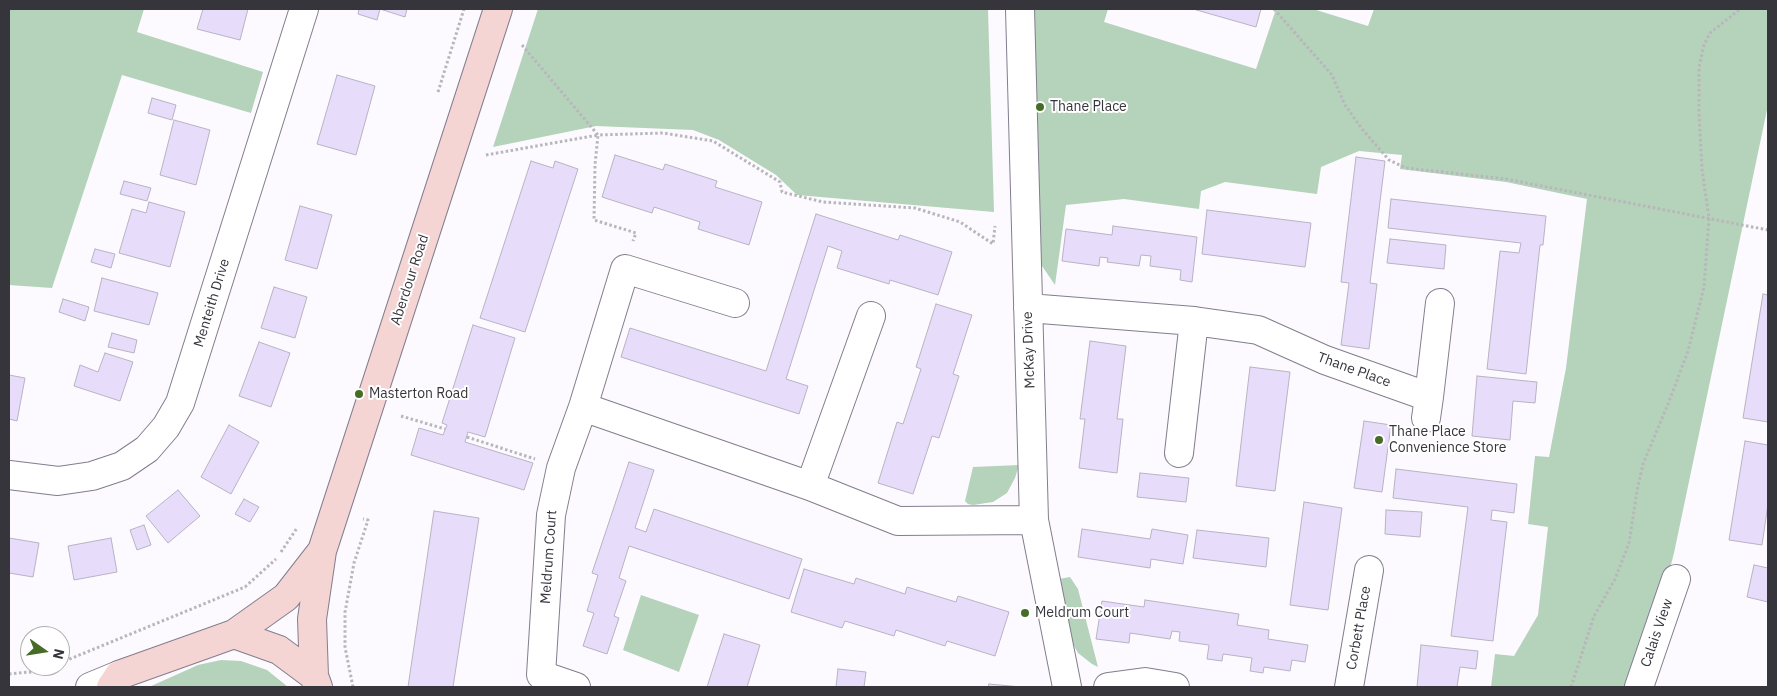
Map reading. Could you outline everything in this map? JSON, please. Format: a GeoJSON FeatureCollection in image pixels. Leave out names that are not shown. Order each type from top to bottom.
{"type":"FeatureCollection","features":[{"type":"Feature","properties":{"kind":"main road","name":"Aberdour Road"},"geometry":{"type":"LineString","coordinates":[[316,682],[312,619],[322,551],[498,9]]}},
{"type":"Feature","properties":{"kind":"main road","name":"Aberdour Road"},"geometry":{"type":"LineString","coordinates":[[115,681],[234,634],[286,597],[322,551]]}},
{"type":"Feature","properties":{"kind":"main road"},"geometry":{"type":"LineString","coordinates":[[234,634],[279,650],[316,682]]}},
{"type":"Feature","properties":{"kind":"street","name":"Menteith Drive"},"geometry":{"type":"LineString","coordinates":[[9,475],[58,481],[92,476],[122,466],[146,449],[166,427],[180,403],[304,9]]}},
{"type":"Feature","properties":{"kind":"street","name":"McKay Drive"},"geometry":{"type":"LineString","coordinates":[[1020,9],[1034,520],[1067,687]]}},
{"type":"Feature","properties":{"kind":"street"},"geometry":{"type":"LineString","coordinates":[[625,269],[736,303]]}},
{"type":"Feature","properties":{"kind":"street","name":"Meldrum Court"},"geometry":{"type":"LineString","coordinates":[[576,687],[541,675],[551,515],[561,468],[583,407],[625,269]]}},
{"type":"Feature","properties":{"kind":"street","name":"Thane Place"},"geometry":{"type":"LineString","coordinates":[[1028,308],[1194,321],[1258,330],[1428,408],[1440,303]]}},
{"type":"Feature","properties":{"kind":"street"},"geometry":{"type":"LineString","coordinates":[[810,486],[871,316]]}},
{"type":"Feature","properties":{"kind":"street"},"geometry":{"type":"LineString","coordinates":[[1179,453],[1194,321]]}},
{"type":"Feature","properties":{"kind":"street"},"geometry":{"type":"LineString","coordinates":[[583,407],[810,486],[898,521],[1034,520]]}},
{"type":"Feature","properties":{"kind":"street","name":"Corbett Place"},"geometry":{"type":"LineString","coordinates":[[1349,687],[1369,570]]}},
{"type":"Feature","properties":{"kind":"street","name":"Calais View"},"geometry":{"type":"LineString","coordinates":[[1640,687],[1676,579]]}},
{"type":"Feature","properties":{"kind":"street"},"geometry":{"type":"LineString","coordinates":[[90,687],[115,681]]}},
{"type":"Feature","properties":{"kind":"street"},"geometry":{"type":"LineString","coordinates":[[1108,687],[1145,682],[1175,687]]}},
{"type":"Feature","properties":{"kind":"path"},"geometry":{"type":"LineString","coordinates":[[437,94],[464,9]]}},
{"type":"Feature","properties":{"kind":"path"},"geometry":{"type":"LineString","coordinates":[[1274,9],[1332,75],[1351,113],[1362,129],[1389,160],[1406,168],[1506,179],[1768,230]]}},
{"type":"Feature","properties":{"kind":"path"},"geometry":{"type":"LineString","coordinates":[[1571,687],[1594,616],[1615,579],[1629,543],[1636,491],[1643,464],[1688,351],[1704,287],[1709,218],[1702,170],[1699,67],[1704,45],[1710,33],[1740,9]]}},
{"type":"Feature","properties":{"kind":"path"},"geometry":{"type":"LineString","coordinates":[[522,44],[598,136],[595,165],[594,220],[636,233],[625,269]]}},
{"type":"Feature","properties":{"kind":"path"},"geometry":{"type":"LineString","coordinates":[[486,155],[598,136],[663,133],[713,141],[780,182],[782,192],[823,202],[916,208],[960,222],[993,244],[996,211],[1025,212]]}},
{"type":"Feature","properties":{"kind":"path"},"geometry":{"type":"LineString","coordinates":[[401,416],[445,429]]}},
{"type":"Feature","properties":{"kind":"path"},"geometry":{"type":"LineString","coordinates":[[467,437],[561,468]]}},
{"type":"Feature","properties":{"kind":"path"},"geometry":{"type":"LineString","coordinates":[[353,687],[345,647],[345,612],[354,563],[368,520]]}},
{"type":"Feature","properties":{"kind":"path"},"geometry":{"type":"LineString","coordinates":[[70,659],[245,587],[278,558],[301,521]]}},
{"type":"Feature","properties":{"kind":"green space"},"geometry":{"type":"Polygon","coordinates":[[[9,9],[144,9],[137,32],[263,72],[251,113],[122,75],[52,288],[9,285],[9,9]]]}},
{"type":"Feature","properties":{"kind":"green space"},"geometry":{"type":"Polygon","coordinates":[[[538,9],[988,9],[994,212],[797,195],[776,175],[719,140],[693,130],[596,126],[493,147],[538,9]]]}},
{"type":"Feature","properties":{"kind":"green space"},"geometry":{"type":"Polygon","coordinates":[[[1034,9],[1108,9],[1104,22],[1256,69],[1276,9],[1313,9],[1368,26],[1374,9],[1768,9],[1768,105],[1674,553],[1657,619],[1628,687],[1491,687],[1495,654],[1514,656],[1538,615],[1548,527],[1528,524],[1535,456],[1549,457],[1566,368],[1587,199],[1506,182],[1400,169],[1402,155],[1359,151],[1321,167],[1317,194],[1225,182],[1201,191],[1199,209],[1124,199],[1066,205],[1055,285],[1040,263],[1034,9]]]}},
{"type":"Feature","properties":{"kind":"green space"},"geometry":{"type":"Polygon","coordinates":[[[1019,465],[1007,493],[993,502],[973,505],[965,501],[973,467],[1019,465]]]}},
{"type":"Feature","properties":{"kind":"green space"},"geometry":{"type":"Polygon","coordinates":[[[1070,577],[1078,589],[1098,667],[1078,653],[1073,644],[1059,579],[1070,577]]]}},
{"type":"Feature","properties":{"kind":"green space"},"geometry":{"type":"Polygon","coordinates":[[[641,595],[699,615],[679,672],[623,650],[641,595]]]}},
{"type":"Feature","properties":{"kind":"green space"},"geometry":{"type":"Polygon","coordinates":[[[221,660],[241,661],[267,670],[288,687],[149,687],[198,665],[221,660]]]}},
{"type":"Feature","properties":{"kind":"building"},"geometry":{"type":"Polygon","coordinates":[[[203,9],[248,9],[240,40],[197,29],[203,9]]]}},
{"type":"Feature","properties":{"kind":"building"},"geometry":{"type":"Polygon","coordinates":[[[359,9],[380,9],[377,20],[358,14],[359,9]]]}},
{"type":"Feature","properties":{"kind":"building"},"geometry":{"type":"Polygon","coordinates":[[[380,9],[407,9],[405,17],[380,9]]]}},
{"type":"Feature","properties":{"kind":"building"},"geometry":{"type":"Polygon","coordinates":[[[1193,9],[1261,9],[1256,27],[1193,9]]]}},
{"type":"Feature","properties":{"kind":"building"},"geometry":{"type":"Polygon","coordinates":[[[337,75],[375,86],[356,155],[317,144],[337,75]]]}},
{"type":"Feature","properties":{"kind":"building"},"geometry":{"type":"Polygon","coordinates":[[[152,98],[176,105],[172,120],[148,113],[152,98]]]}},
{"type":"Feature","properties":{"kind":"building"},"geometry":{"type":"Polygon","coordinates":[[[174,120],[210,130],[196,185],[160,175],[174,120]]]}},
{"type":"Feature","properties":{"kind":"building"},"geometry":{"type":"Polygon","coordinates":[[[615,155],[663,170],[665,164],[717,181],[715,187],[762,202],[749,245],[698,229],[700,222],[654,207],[652,213],[602,197],[615,155]]]}},
{"type":"Feature","properties":{"kind":"building"},"geometry":{"type":"Polygon","coordinates":[[[1356,157],[1385,161],[1370,283],[1377,284],[1369,349],[1341,345],[1349,283],[1341,282],[1356,157]]]}},
{"type":"Feature","properties":{"kind":"building"},"geometry":{"type":"Polygon","coordinates":[[[531,161],[553,168],[555,161],[578,169],[525,332],[480,318],[531,161]]]}},
{"type":"Feature","properties":{"kind":"building"},"geometry":{"type":"Polygon","coordinates":[[[124,181],[151,188],[147,201],[120,194],[124,181]]]}},
{"type":"Feature","properties":{"kind":"building"},"geometry":{"type":"Polygon","coordinates":[[[1391,199],[1546,216],[1543,245],[1540,245],[1526,374],[1487,369],[1500,251],[1519,253],[1521,243],[1388,228],[1391,199]]]}},
{"type":"Feature","properties":{"kind":"building"},"geometry":{"type":"Polygon","coordinates":[[[149,202],[185,212],[170,267],[119,253],[132,209],[146,213],[149,202]]]}},
{"type":"Feature","properties":{"kind":"building"},"geometry":{"type":"Polygon","coordinates":[[[300,206],[332,215],[317,269],[285,260],[300,206]]]}},
{"type":"Feature","properties":{"kind":"building"},"geometry":{"type":"Polygon","coordinates":[[[1207,210],[1311,223],[1305,267],[1202,254],[1207,210]]]}},
{"type":"Feature","properties":{"kind":"building"},"geometry":{"type":"Polygon","coordinates":[[[816,214],[898,240],[900,235],[952,252],[938,295],[890,280],[889,284],[837,268],[842,251],[828,246],[786,379],[808,386],[799,414],[621,357],[630,328],[766,371],[816,214]]]}},
{"type":"Feature","properties":{"kind":"building"},"geometry":{"type":"Polygon","coordinates":[[[1113,226],[1197,237],[1192,282],[1180,280],[1181,270],[1150,266],[1151,256],[1141,255],[1139,266],[1107,262],[1108,258],[1100,257],[1099,266],[1062,261],[1066,229],[1112,235],[1113,226]]]}},
{"type":"Feature","properties":{"kind":"building"},"geometry":{"type":"Polygon","coordinates":[[[1390,239],[1446,245],[1444,269],[1387,263],[1390,239]]]}},
{"type":"Feature","properties":{"kind":"building"},"geometry":{"type":"Polygon","coordinates":[[[95,249],[115,254],[111,268],[91,262],[95,249]]]}},
{"type":"Feature","properties":{"kind":"building"},"geometry":{"type":"Polygon","coordinates":[[[102,278],[158,293],[149,325],[94,311],[102,278]]]}},
{"type":"Feature","properties":{"kind":"building"},"geometry":{"type":"Polygon","coordinates":[[[274,287],[307,297],[295,338],[261,328],[274,287]]]}},
{"type":"Feature","properties":{"kind":"building"},"geometry":{"type":"Polygon","coordinates":[[[1763,294],[1768,295],[1768,422],[1743,418],[1763,294]]]}},
{"type":"Feature","properties":{"kind":"building"},"geometry":{"type":"Polygon","coordinates":[[[63,299],[89,307],[85,321],[59,312],[63,299]]]}},
{"type":"Feature","properties":{"kind":"building"},"geometry":{"type":"Polygon","coordinates":[[[936,304],[972,315],[953,374],[959,376],[939,438],[932,436],[913,494],[878,483],[897,422],[903,424],[921,369],[916,367],[936,304]]]}},
{"type":"Feature","properties":{"kind":"building"},"geometry":{"type":"Polygon","coordinates":[[[473,325],[515,338],[485,437],[468,432],[465,442],[533,463],[524,490],[411,455],[419,428],[443,435],[447,425],[442,423],[473,325]]]}},
{"type":"Feature","properties":{"kind":"building"},"geometry":{"type":"Polygon","coordinates":[[[112,333],[137,340],[134,353],[108,347],[112,333]]]}},
{"type":"Feature","properties":{"kind":"building"},"geometry":{"type":"Polygon","coordinates":[[[1090,341],[1126,346],[1117,419],[1123,419],[1117,473],[1079,468],[1085,419],[1080,419],[1090,341]]]}},
{"type":"Feature","properties":{"kind":"building"},"geometry":{"type":"Polygon","coordinates":[[[259,342],[290,353],[271,407],[239,396],[259,342]]]}},
{"type":"Feature","properties":{"kind":"building"},"geometry":{"type":"Polygon","coordinates":[[[105,353],[133,362],[120,401],[74,386],[80,365],[98,372],[105,353]]]}},
{"type":"Feature","properties":{"kind":"building"},"geometry":{"type":"Polygon","coordinates":[[[1250,367],[1290,372],[1275,491],[1236,486],[1250,367]]]}},
{"type":"Feature","properties":{"kind":"building"},"geometry":{"type":"Polygon","coordinates":[[[9,375],[25,378],[17,421],[9,419],[9,375]]]}},
{"type":"Feature","properties":{"kind":"building"},"geometry":{"type":"Polygon","coordinates":[[[1477,376],[1537,382],[1535,403],[1513,401],[1510,440],[1472,436],[1477,376]]]}},
{"type":"Feature","properties":{"kind":"building"},"geometry":{"type":"Polygon","coordinates":[[[1364,421],[1391,425],[1382,492],[1354,488],[1364,421]]]}},
{"type":"Feature","properties":{"kind":"building"},"geometry":{"type":"Polygon","coordinates":[[[229,425],[259,442],[231,494],[201,477],[229,425]]]}},
{"type":"Feature","properties":{"kind":"building"},"geometry":{"type":"Polygon","coordinates":[[[1745,441],[1768,445],[1768,504],[1762,545],[1729,540],[1745,441]]]}},
{"type":"Feature","properties":{"kind":"building"},"geometry":{"type":"Polygon","coordinates":[[[629,462],[654,470],[635,528],[646,532],[654,509],[802,559],[789,599],[629,546],[619,578],[626,581],[614,616],[619,618],[607,654],[583,646],[594,613],[587,611],[598,575],[592,573],[629,462]]]}},
{"type":"Feature","properties":{"kind":"building"},"geometry":{"type":"Polygon","coordinates":[[[1396,469],[1517,484],[1514,513],[1492,510],[1491,520],[1507,522],[1493,641],[1451,636],[1468,507],[1393,498],[1396,469]]]}},
{"type":"Feature","properties":{"kind":"building"},"geometry":{"type":"Polygon","coordinates":[[[1140,473],[1189,478],[1186,502],[1137,497],[1140,473]]]}},
{"type":"Feature","properties":{"kind":"building"},"geometry":{"type":"Polygon","coordinates":[[[178,490],[200,516],[168,543],[146,516],[178,490]]]}},
{"type":"Feature","properties":{"kind":"building"},"geometry":{"type":"Polygon","coordinates":[[[244,499],[259,507],[250,522],[235,514],[244,499]]]}},
{"type":"Feature","properties":{"kind":"building"},"geometry":{"type":"Polygon","coordinates":[[[1304,502],[1342,508],[1328,610],[1290,605],[1304,502]]]}},
{"type":"Feature","properties":{"kind":"building"},"geometry":{"type":"Polygon","coordinates":[[[1386,510],[1422,512],[1420,537],[1385,534],[1386,510]]]}},
{"type":"Feature","properties":{"kind":"building"},"geometry":{"type":"Polygon","coordinates":[[[434,511],[479,518],[453,687],[408,687],[434,511]]]}},
{"type":"Feature","properties":{"kind":"building"},"geometry":{"type":"Polygon","coordinates":[[[144,525],[151,545],[137,550],[130,530],[144,525]]]}},
{"type":"Feature","properties":{"kind":"building"},"geometry":{"type":"Polygon","coordinates":[[[1082,529],[1150,539],[1152,529],[1188,535],[1183,564],[1151,559],[1150,568],[1078,557],[1082,529]]]}},
{"type":"Feature","properties":{"kind":"building"},"geometry":{"type":"Polygon","coordinates":[[[1197,530],[1269,538],[1266,567],[1193,558],[1197,530]]]}},
{"type":"Feature","properties":{"kind":"building"},"geometry":{"type":"Polygon","coordinates":[[[9,538],[39,543],[33,577],[9,573],[9,538]]]}},
{"type":"Feature","properties":{"kind":"building"},"geometry":{"type":"Polygon","coordinates":[[[111,538],[117,572],[74,580],[68,546],[111,538]]]}},
{"type":"Feature","properties":{"kind":"building"},"geometry":{"type":"Polygon","coordinates":[[[1754,565],[1768,568],[1768,602],[1747,597],[1754,565]]]}},
{"type":"Feature","properties":{"kind":"building"},"geometry":{"type":"Polygon","coordinates":[[[804,569],[854,584],[856,578],[905,594],[907,587],[956,602],[958,596],[1009,612],[995,656],[947,641],[945,646],[896,630],[894,636],[845,621],[842,628],[791,612],[804,569]]]}},
{"type":"Feature","properties":{"kind":"building"},"geometry":{"type":"Polygon","coordinates":[[[1145,600],[1239,614],[1237,625],[1269,630],[1268,639],[1308,645],[1305,662],[1292,660],[1290,671],[1264,667],[1263,673],[1250,671],[1252,658],[1223,654],[1222,661],[1207,659],[1209,645],[1179,641],[1180,632],[1172,631],[1170,639],[1130,633],[1129,643],[1096,639],[1102,601],[1144,607],[1145,600]]]}},
{"type":"Feature","properties":{"kind":"building"},"geometry":{"type":"Polygon","coordinates":[[[724,634],[760,645],[747,687],[707,687],[724,634]]]}},
{"type":"Feature","properties":{"kind":"building"},"geometry":{"type":"Polygon","coordinates":[[[1421,645],[1478,651],[1476,669],[1460,667],[1457,687],[1417,687],[1421,645]]]}},
{"type":"Feature","properties":{"kind":"building"},"geometry":{"type":"Polygon","coordinates":[[[838,669],[866,672],[864,687],[836,687],[838,669]]]}},
{"type":"Feature","properties":{"kind":"building"},"geometry":{"type":"Polygon","coordinates":[[[989,684],[1021,687],[988,687],[989,684]]]}},
{"type":"Feature","properties":{"kind":"place","name":"Thane Place"},"geometry":{"type":"Point","coordinates":[1040,107]}},
{"type":"Feature","properties":{"kind":"place","name":"Masterton Road"},"geometry":{"type":"Point","coordinates":[359,394]}},
{"type":"Feature","properties":{"kind":"place","name":"Thane Place Convenience Store"},"geometry":{"type":"Point","coordinates":[1379,440]}},
{"type":"Feature","properties":{"kind":"place","name":"Meldrum Court"},"geometry":{"type":"Point","coordinates":[1025,613]}}]}
